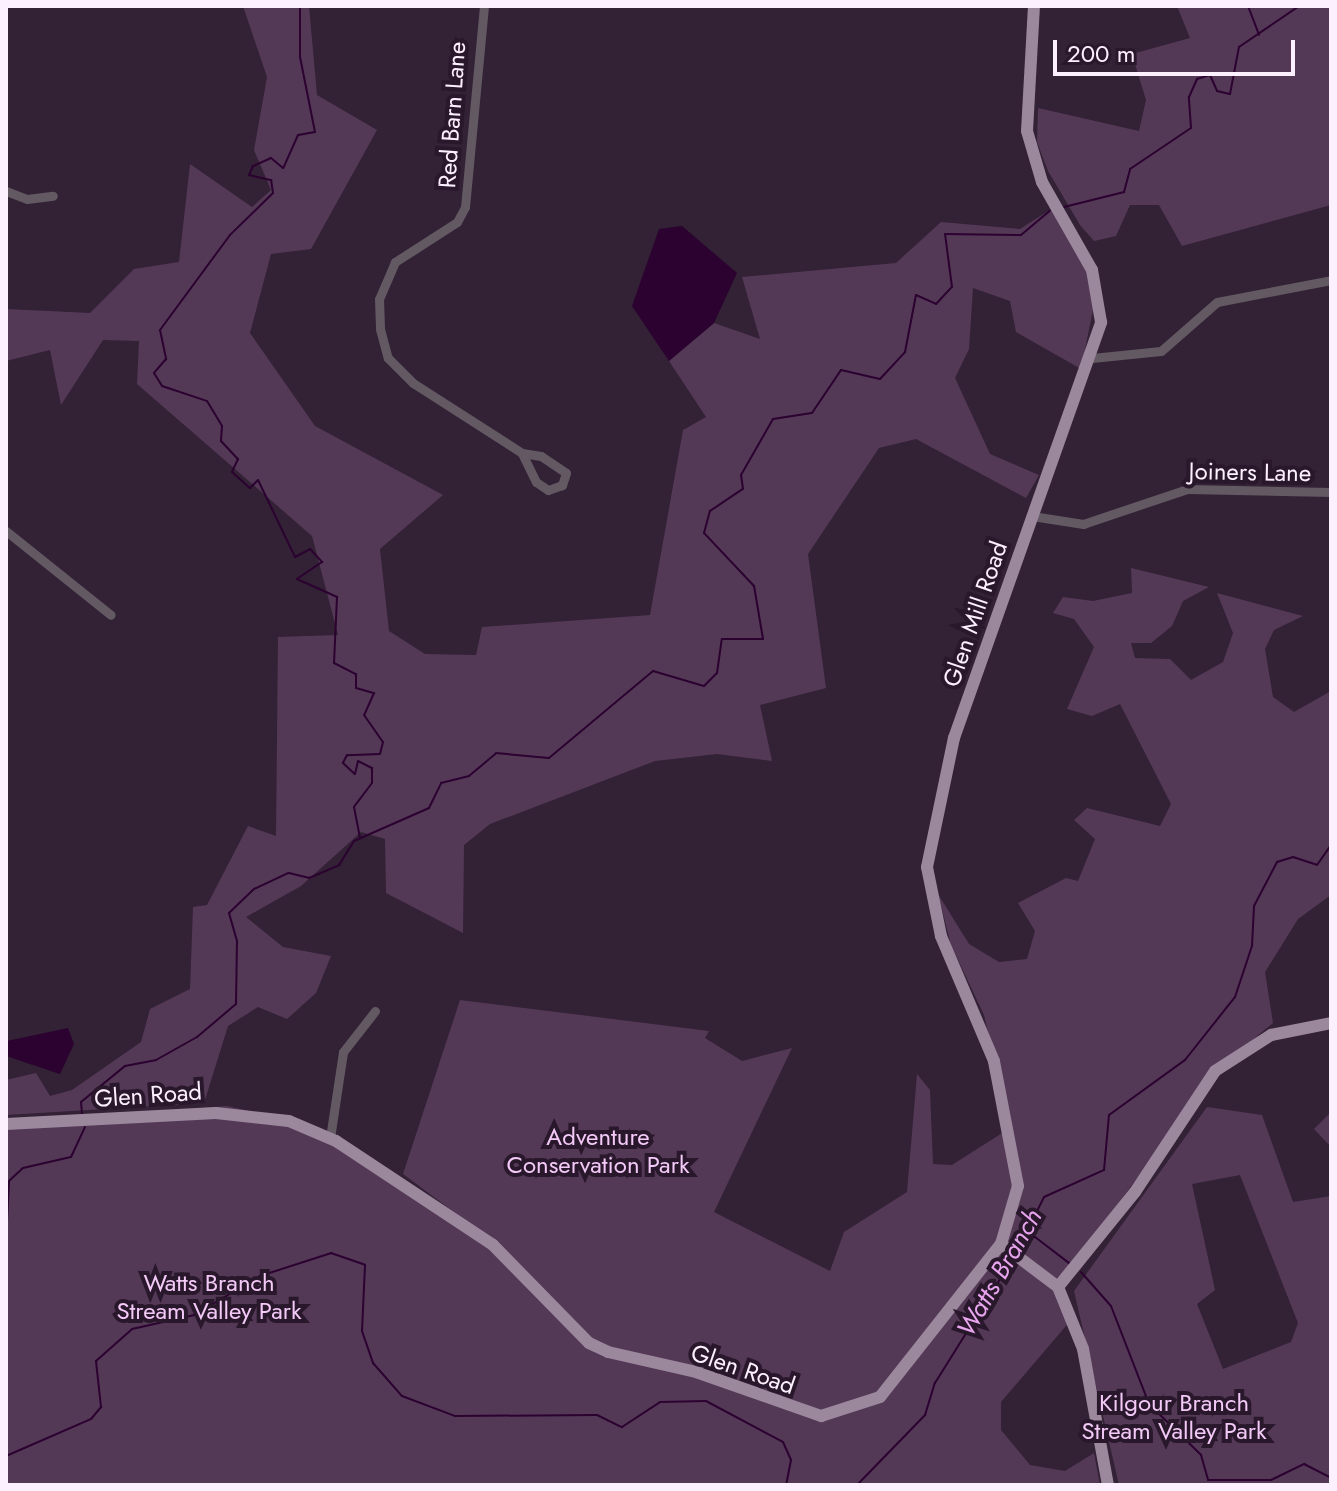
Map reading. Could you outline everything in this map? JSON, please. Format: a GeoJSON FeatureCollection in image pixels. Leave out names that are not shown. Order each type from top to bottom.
{"type":"FeatureCollection","features":[{"type":"Feature","properties":{"kind":"main road","name":"Glen Mill Road"},"geometry":{"type":"LineString","coordinates":[[1005,1247],[1014,1209],[1018,1166],[994,1061],[941,936],[927,867],[954,738],[1032,516],[1092,358],[1101,322],[1098,285],[1042,182],[1027,131],[1034,6]]}},
{"type":"Feature","properties":{"kind":"main road"},"geometry":{"type":"LineString","coordinates":[[1058,1287],[1135,1192],[1215,1071],[1271,1035],[1331,1023]]}},
{"type":"Feature","properties":{"kind":"main road","name":"Glen Road"},"geometry":{"type":"LineString","coordinates":[[6,1124],[245,1114],[330,1138],[493,1245],[589,1343],[821,1416],[880,1397],[1005,1247]]}},
{"type":"Feature","properties":{"kind":"main road"},"geometry":{"type":"LineString","coordinates":[[1005,1247],[1058,1287],[1083,1349],[1108,1485]]}},
{"type":"Feature","properties":{"kind":"street","name":"Red Barn Lane"},"geometry":{"type":"LineString","coordinates":[[484,6],[465,207],[457,222],[395,262],[379,299],[380,329],[388,358],[413,383],[522,453],[566,473],[562,485],[548,490],[536,482],[522,453]]}},
{"type":"Feature","properties":{"kind":"street"},"geometry":{"type":"LineString","coordinates":[[6,191],[27,199],[53,196]]}},
{"type":"Feature","properties":{"kind":"street"},"geometry":{"type":"LineString","coordinates":[[1092,358],[1161,351],[1217,302],[1331,280]]}},
{"type":"Feature","properties":{"kind":"street","name":"Joiners Lane"},"geometry":{"type":"LineString","coordinates":[[1032,516],[1083,524],[1187,489],[1331,492]]}},
{"type":"Feature","properties":{"kind":"street"},"geometry":{"type":"LineString","coordinates":[[6,531],[111,615]]}},
{"type":"Feature","properties":{"kind":"street"},"geometry":{"type":"LineString","coordinates":[[330,1138],[343,1052],[375,1011]]}},
{"type":"Feature","properties":{"kind":"green space"},"geometry":{"type":"Polygon","coordinates":[[[243,6],[309,6],[317,95],[377,130],[311,249],[271,254],[250,333],[315,426],[443,495],[380,549],[389,631],[425,654],[476,655],[482,627],[650,615],[683,430],[706,417],[669,361],[714,323],[760,339],[742,277],[896,263],[941,222],[1020,229],[1056,206],[1098,285],[1081,369],[1016,332],[1010,301],[973,288],[969,349],[955,378],[990,454],[1039,475],[1026,498],[916,439],[879,448],[808,554],[826,688],[760,705],[772,761],[717,754],[655,761],[490,824],[464,845],[463,933],[386,893],[385,839],[361,832],[301,886],[246,917],[283,947],[331,956],[316,993],[287,1019],[258,1007],[228,1026],[204,1103],[6,1115],[6,1080],[36,1073],[50,1096],[72,1090],[141,1042],[150,1009],[190,989],[193,907],[207,905],[248,826],[276,836],[278,637],[338,635],[312,536],[137,384],[139,341],[103,340],[61,405],[50,350],[6,361],[6,309],[90,313],[134,269],[179,262],[190,164],[252,207],[271,190],[254,150],[267,77],[243,6]]]}},
{"type":"Feature","properties":{"kind":"green space"},"geometry":{"type":"Polygon","coordinates":[[[1177,6],[1331,6],[1331,205],[1182,246],[1159,205],[1130,205],[1116,236],[1094,241],[1080,225],[1048,171],[1037,142],[1038,108],[1139,131],[1146,100],[1132,54],[1190,38],[1177,6]]]}},
{"type":"Feature","properties":{"kind":"green space","name":"Watts Branch Stream Valley Park"},"geometry":{"type":"Polygon","coordinates":[[[1131,568],[1209,587],[1183,601],[1172,626],[1151,643],[1131,643],[1135,658],[1170,659],[1191,680],[1223,662],[1233,633],[1217,593],[1303,616],[1274,630],[1265,649],[1273,697],[1294,712],[1331,691],[1331,895],[1298,919],[1265,972],[1273,1023],[1215,1071],[1058,1287],[1071,1320],[1001,1402],[1001,1430],[1030,1465],[1065,1471],[1094,1453],[1100,1485],[6,1485],[6,1124],[227,1106],[272,1116],[313,1130],[509,1253],[403,1174],[460,1000],[709,1031],[705,1038],[742,1061],[792,1048],[714,1212],[830,1271],[844,1232],[907,1192],[917,1074],[930,1090],[933,1164],[952,1165],[1010,1128],[984,1015],[951,945],[938,894],[969,944],[999,962],[1027,959],[1035,931],[1018,903],[1066,878],[1078,881],[1095,839],[1074,820],[1087,808],[1160,826],[1171,804],[1120,704],[1092,716],[1067,709],[1094,647],[1074,619],[1053,613],[1063,597],[1093,601],[1132,593],[1131,568]]]}},
{"type":"Feature","properties":{"kind":"green space","name":"Kilgour Branch Stream Valley Park"},"geometry":{"type":"Polygon","coordinates":[[[1207,1107],[1262,1115],[1293,1202],[1331,1196],[1331,1485],[1119,1485],[1074,1291],[1207,1107]],[[1240,1175],[1192,1184],[1215,1290],[1197,1304],[1223,1369],[1291,1342],[1298,1323],[1240,1175]]]}},
{"type":"Feature","properties":{"kind":"green space"},"geometry":{"type":"Polygon","coordinates":[[[1331,1114],[1331,1147],[1314,1129],[1331,1114]]]}},
{"type":"Feature","properties":{"kind":"shaded area"},"geometry":{"type":"Polygon","coordinates":[[[682,226],[737,273],[714,323],[669,361],[632,306],[659,229],[682,226]]]}},
{"type":"Feature","properties":{"kind":"shaded area"},"geometry":{"type":"Polygon","coordinates":[[[68,1028],[74,1044],[60,1074],[6,1056],[7,1041],[68,1028]]]}},
{"type":"Feature","properties":{"kind":"waterway"},"geometry":{"type":"LineString","coordinates":[[300,6],[300,57],[315,132],[298,135],[283,168],[271,158],[253,166],[249,175],[271,180],[273,193],[230,235],[160,330],[166,359],[154,373],[162,386],[207,401],[222,426],[221,441],[238,459],[232,472],[250,488],[258,480],[295,557],[310,549],[322,562],[297,579],[337,597],[334,663],[356,674],[356,688],[374,693],[364,715],[383,742],[380,754],[347,755],[343,763],[355,774],[358,761],[372,768],[372,783],[354,807],[360,838]]}},
{"type":"Feature","properties":{"kind":"waterway"},"geometry":{"type":"LineString","coordinates":[[1248,6],[1259,35]]}},
{"type":"Feature","properties":{"kind":"waterway"},"geometry":{"type":"LineString","coordinates":[[1064,207],[1124,192],[1130,169],[1191,128],[1189,97],[1197,79],[1210,75],[1217,91],[1230,94],[1239,47],[1299,6]]}},
{"type":"Feature","properties":{"kind":"waterway"},"geometry":{"type":"LineString","coordinates":[[82,1115],[81,1102],[125,1066],[156,1060],[197,1037],[236,1004],[237,941],[229,913],[254,889],[289,873],[309,878],[339,865],[354,841],[429,808],[441,783],[469,776],[496,753],[549,758],[653,671],[704,686],[717,673],[722,639],[763,639],[754,586],[704,533],[710,511],[743,489],[741,475],[773,419],[812,413],[841,370],[880,379],[905,352],[916,295],[936,304],[952,287],[945,234],[1021,235],[1050,211]]}},
{"type":"Feature","properties":{"kind":"waterway","name":"Watts Branch"},"geometry":{"type":"LineString","coordinates":[[1017,1251],[1044,1197],[1104,1170],[1109,1115],[1185,1060],[1235,997],[1252,946],[1254,906],[1277,862],[1293,857],[1317,865],[1331,845]]}},
{"type":"Feature","properties":{"kind":"waterway"},"geometry":{"type":"LineString","coordinates":[[6,1241],[9,1181],[23,1168],[71,1157],[85,1127]]}},
{"type":"Feature","properties":{"kind":"waterway"},"geometry":{"type":"LineString","coordinates":[[1024,1238],[1035,1237],[1069,1263]]}},
{"type":"Feature","properties":{"kind":"waterway","name":"Watts Branch"},"geometry":{"type":"LineString","coordinates":[[6,1456],[91,1419],[101,1407],[96,1361],[132,1329],[194,1315],[260,1276],[331,1253],[365,1265],[362,1331],[373,1363],[402,1396],[455,1416],[597,1415],[622,1427],[660,1402],[706,1401],[783,1442],[791,1460],[786,1485]]}},
{"type":"Feature","properties":{"kind":"waterway","name":"Watts Branch"},"geometry":{"type":"LineString","coordinates":[[857,1485],[925,1415],[935,1383],[1012,1260]]}},
{"type":"Feature","properties":{"kind":"waterway"},"geometry":{"type":"LineString","coordinates":[[1081,1272],[1111,1306],[1149,1404],[1201,1455],[1208,1480],[1271,1480],[1304,1464],[1331,1478]]}},
{"type":"Feature","properties":{"kind":"park label","name":"Adventure Conservation Park"},"geometry":{"type":"Point","coordinates":[598,1151]}}]}
